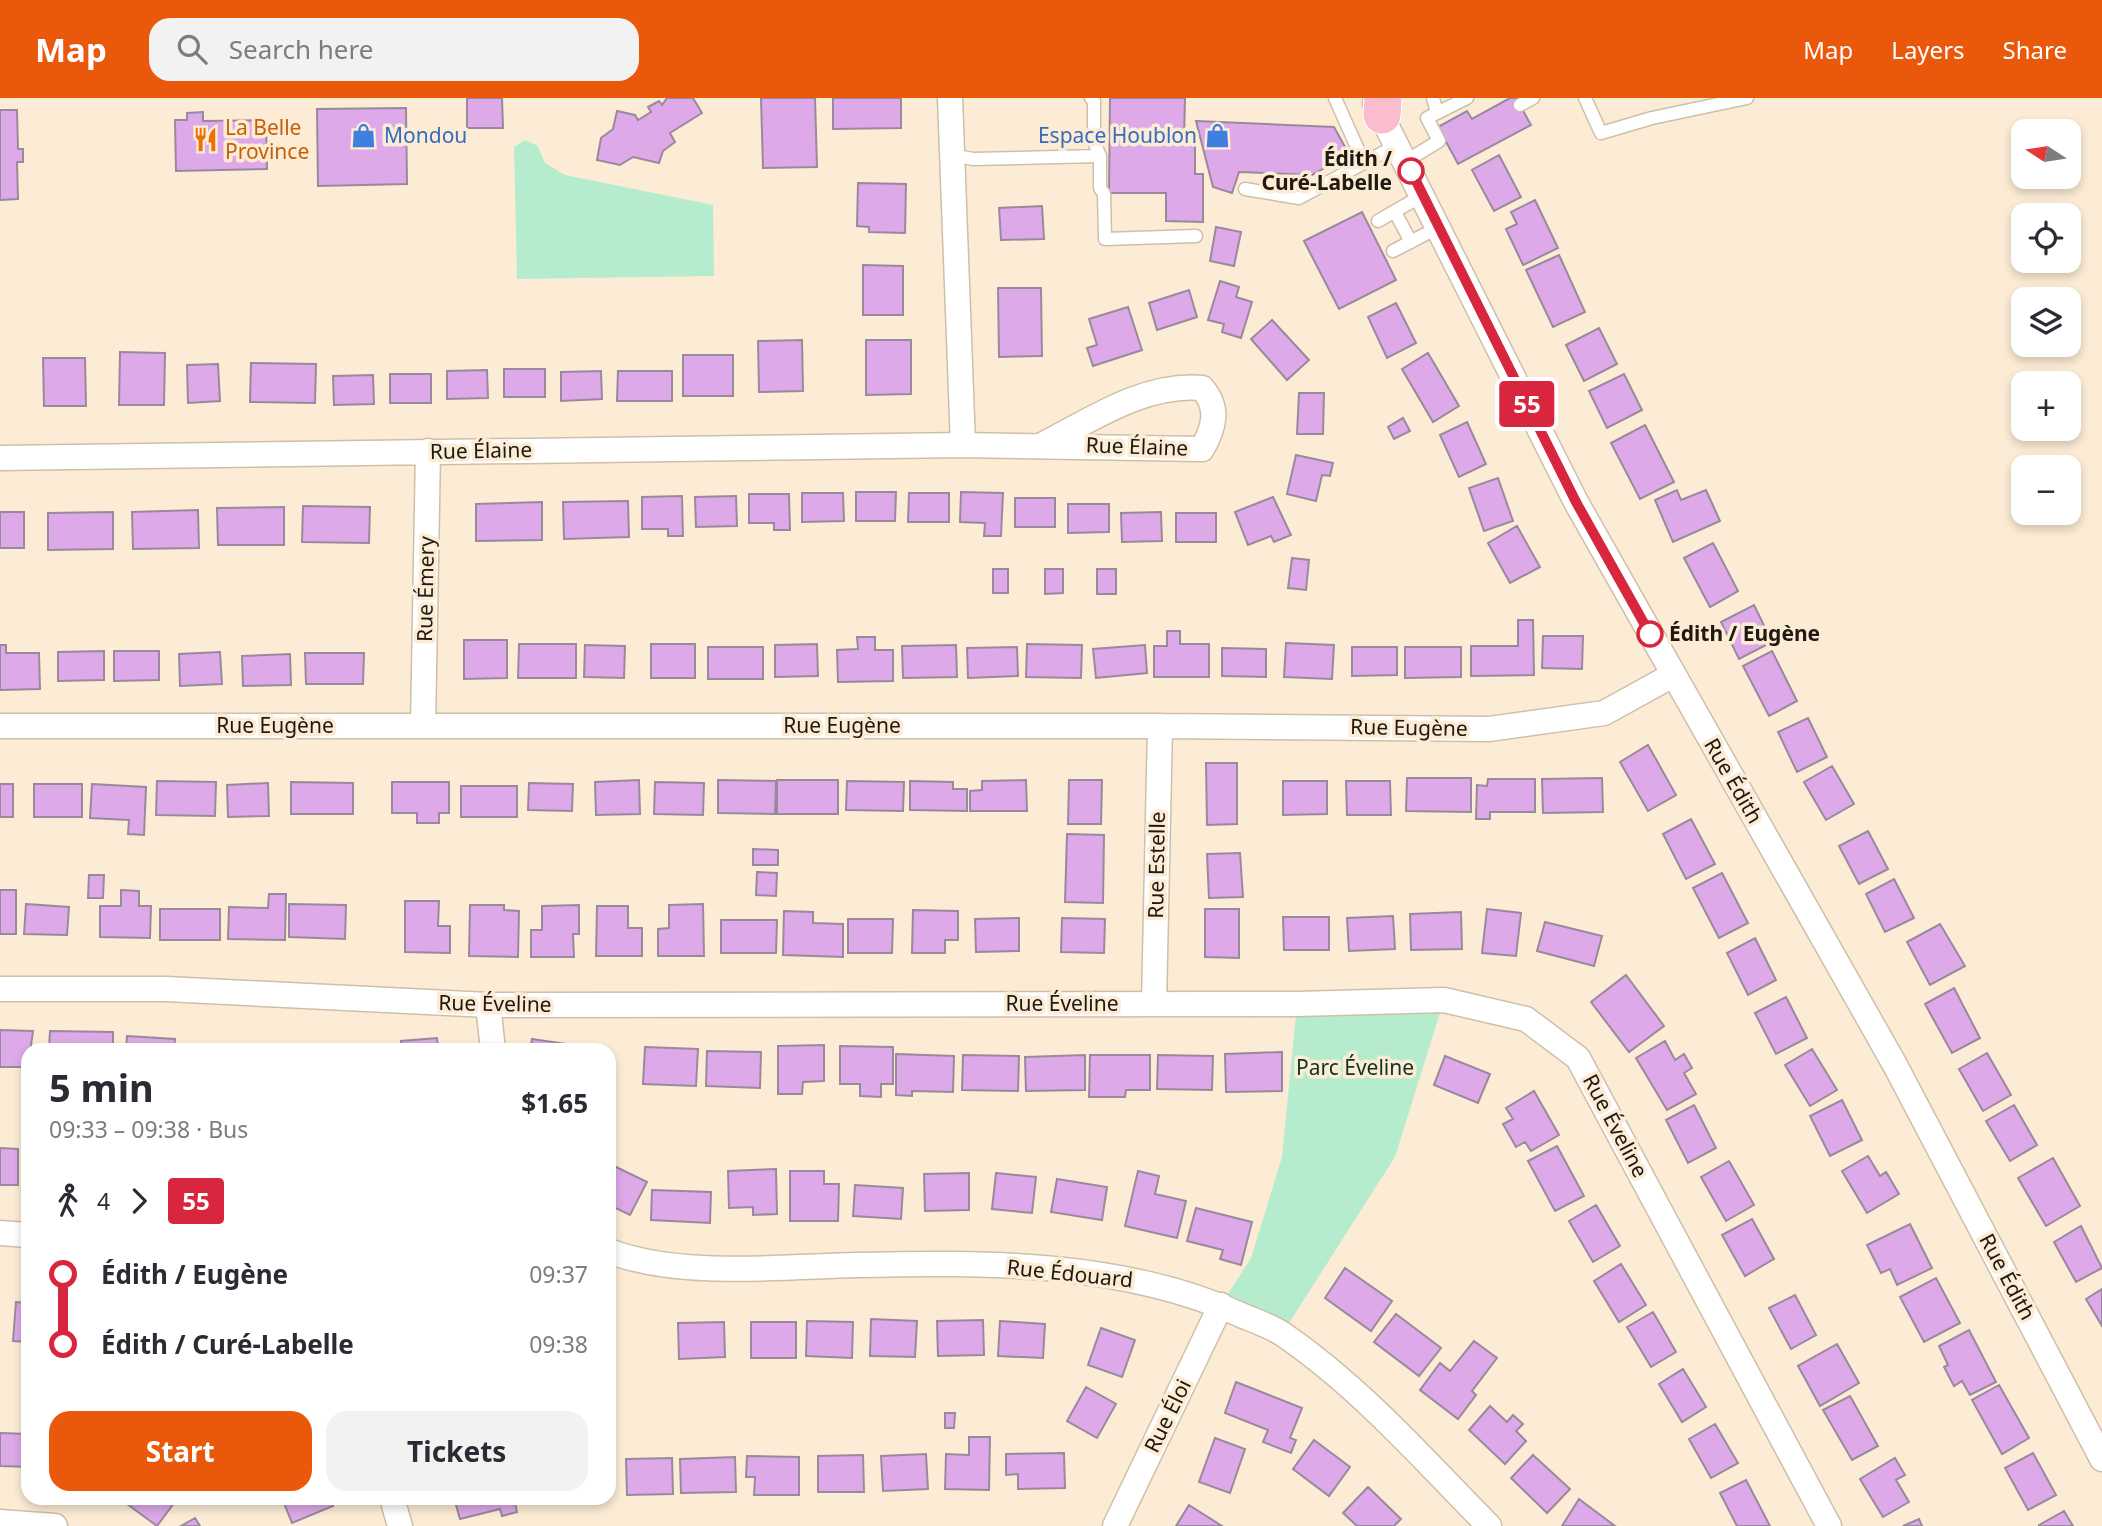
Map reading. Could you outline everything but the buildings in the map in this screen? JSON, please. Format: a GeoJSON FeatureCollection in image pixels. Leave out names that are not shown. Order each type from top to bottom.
{"type":"FeatureCollection","features":[{"type":"Feature","properties":{"kind":"street"},"geometry":{"type":"LineString","coordinates":[[950,98],[963,445]]}},
{"type":"Feature","properties":{"kind":"street","name":"Rue Édith"},"geometry":{"type":"LineString","coordinates":[[1388,123],[1576,502],[1895,1065],[2102,1459]]}},
{"type":"Feature","properties":{"kind":"street","name":"Rue Élaine"},"geometry":{"type":"LineString","coordinates":[[0,458],[963,445],[1202,449],[1214,427],[1210,397],[1202,388],[1177,386],[1126,402],[1042,445]]}},
{"type":"Feature","properties":{"kind":"street","name":"Rue Émery"},"geometry":{"type":"LineString","coordinates":[[423,726],[428,451]]}},
{"type":"Feature","properties":{"kind":"street","name":"Rue Eugène"},"geometry":{"type":"LineString","coordinates":[[0,726],[1160,726],[1489,729],[1604,713],[1673,675]]}},
{"type":"Feature","properties":{"kind":"street","name":"Rue Estelle"},"geometry":{"type":"LineString","coordinates":[[1154,1004],[1160,726]]}},
{"type":"Feature","properties":{"kind":"street","name":"Rue Éveline"},"geometry":{"type":"LineString","coordinates":[[0,989],[166,989],[488,1005],[1297,1004],[1444,1000],[1526,1019],[1578,1058],[1829,1526]]}},
{"type":"Feature","properties":{"kind":"street"},"geometry":{"type":"LineString","coordinates":[[488,1005],[492,1043]]}},
{"type":"Feature","properties":{"kind":"street"},"geometry":{"type":"LineString","coordinates":[[0,1233],[21,1235]]}},
{"type":"Feature","properties":{"kind":"street","name":"Rue Édouard"},"geometry":{"type":"LineString","coordinates":[[616,1254],[634,1261],[728,1268],[955,1262],[1131,1278],[1221,1305],[1282,1334],[1364,1399],[1489,1526]]}},
{"type":"Feature","properties":{"kind":"street","name":"Rue Éloi"},"geometry":{"type":"LineString","coordinates":[[1115,1526],[1221,1305]]}},
{"type":"Feature","properties":{"kind":"street"},"geometry":{"type":"LineString","coordinates":[[393,1505],[400,1526]]}},
{"type":"Feature","properties":{"kind":"street"},"geometry":{"type":"LineString","coordinates":[[0,1522],[55,1526]]}},
{"type":"Feature","properties":{"kind":"lane"},"geometry":{"type":"LineString","coordinates":[[1091,98],[1094,101],[1094,142],[1100,156],[1105,239],[1196,236]]}},
{"type":"Feature","properties":{"kind":"lane"},"geometry":{"type":"LineString","coordinates":[[1335,98],[1364,163]]}},
{"type":"Feature","properties":{"kind":"lane"},"geometry":{"type":"LineString","coordinates":[[1433,98],[1437,113]]}},
{"type":"Feature","properties":{"kind":"lane"},"geometry":{"type":"LineString","coordinates":[[1245,189],[1299,198],[1364,163],[1388,123],[1439,141],[1427,118],[1467,98]]}},
{"type":"Feature","properties":{"kind":"lane"},"geometry":{"type":"LineString","coordinates":[[1520,105],[1533,98]]}},
{"type":"Feature","properties":{"kind":"lane"},"geometry":{"type":"LineString","coordinates":[[1585,98],[1601,133],[1652,118],[1747,98]]}},
{"type":"Feature","properties":{"kind":"lane"},"geometry":{"type":"LineString","coordinates":[[952,155],[973,159],[1100,156]]}},
{"type":"Feature","properties":{"kind":"lane"},"geometry":{"type":"LineString","coordinates":[[1378,221],[1423,195]]}},
{"type":"Feature","properties":{"kind":"lane"},"geometry":{"type":"LineString","coordinates":[[1395,212],[1410,242]]}},
{"type":"Feature","properties":{"kind":"lane"},"geometry":{"type":"LineString","coordinates":[[1393,251],[1439,227]]}},
{"type":"Feature","properties":{"kind":"green space"},"geometry":{"type":"Polygon","coordinates":[[[525,140],[538,146],[545,163],[565,175],[713,205],[714,276],[517,279],[514,147],[525,140]]]}},
{"type":"Feature","properties":{"kind":"green space","name":"Parc Éveline"},"geometry":{"type":"Polygon","coordinates":[[[1444,1000],[1395,1157],[1282,1334],[1221,1305],[1251,1258],[1282,1157],[1297,1004],[1444,1000]]]}},
{"type":"Feature","properties":{"kind":"bus line","name":"55"},"geometry":{"type":"LineString","coordinates":[[1411,171],[1576,502],[1650,634]]}},
{"type":"Feature","properties":{"kind":"place","name":"Mondou"},"geometry":{"type":"Point","coordinates":[364,136]}},
{"type":"Feature","properties":{"kind":"place","name":"Espace Houblon"},"geometry":{"type":"Point","coordinates":[1217,136]}},
{"type":"Feature","properties":{"kind":"place","name":"La Belle Province"},"geometry":{"type":"Point","coordinates":[205,140]}},
{"type":"Feature","properties":{"kind":"place","name":"Édith / Curé-Labelle"},"geometry":{"type":"Point","coordinates":[1411,171]}},
{"type":"Feature","properties":{"kind":"place","name":"Édith / Eugène"},"geometry":{"type":"Point","coordinates":[1650,634]}}]}
